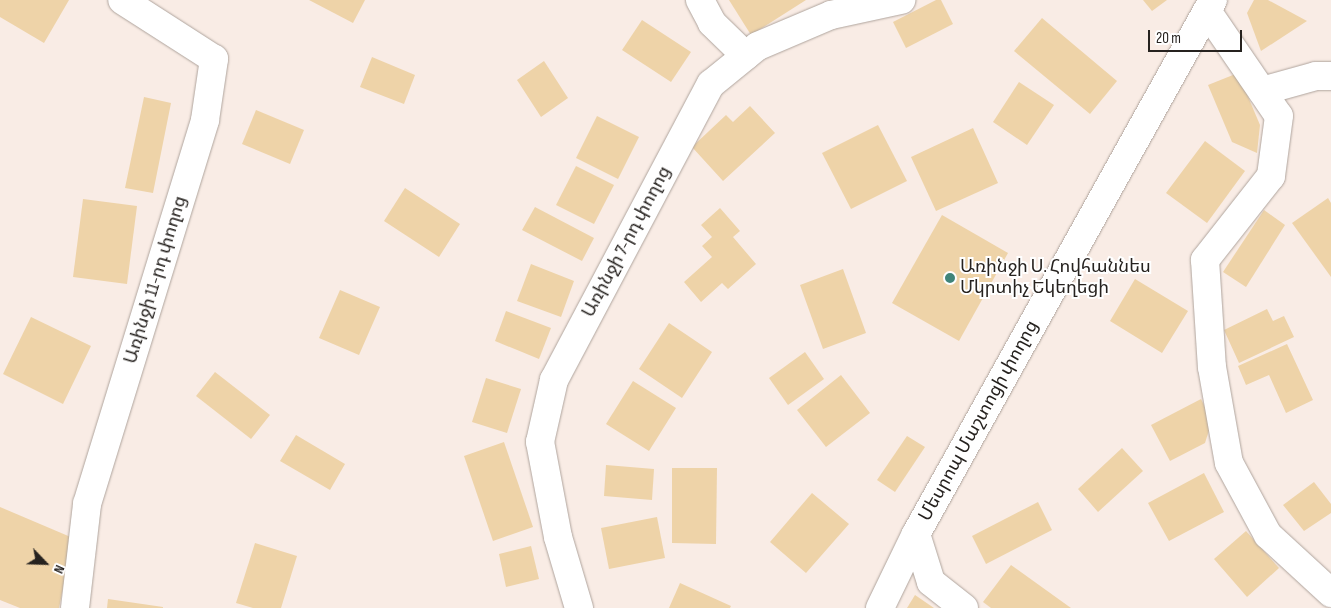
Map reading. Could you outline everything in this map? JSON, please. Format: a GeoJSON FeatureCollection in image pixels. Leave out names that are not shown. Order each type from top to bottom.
{"type":"FeatureCollection","features":[{"type":"Feature","properties":{"kind":"street","name":"Առինջի 11-րդ փողոց"},"geometry":{"type":"LineString","coordinates":[[75,608],[87,504],[205,120],[214,59],[122,0]]}},
{"type":"Feature","properties":{"kind":"street"},"geometry":{"type":"LineString","coordinates":[[700,0],[712,23],[746,56]]}},
{"type":"Feature","properties":{"kind":"street","name":"Առինջի 7-րդ փողոց"},"geometry":{"type":"LineString","coordinates":[[579,608],[558,536],[540,442],[554,380],[711,84],[758,46],[831,15],[902,0]]}},
{"type":"Feature","properties":{"kind":"street"},"geometry":{"type":"LineString","coordinates":[[1210,6],[1279,116],[1271,176],[1206,260],[1212,367],[1229,463],[1268,535],[1331,593]]}},
{"type":"Feature","properties":{"kind":"street","name":"Մեսրոպ Մաշտոցի փողոց"},"geometry":{"type":"LineString","coordinates":[[880,608],[916,534],[1210,6]]}},
{"type":"Feature","properties":{"kind":"street"},"geometry":{"type":"LineString","coordinates":[[1262,90],[1316,76],[1331,76]]}},
{"type":"Feature","properties":{"kind":"street"},"geometry":{"type":"LineString","coordinates":[[916,534],[930,582],[964,608]]}},
{"type":"Feature","properties":{"kind":"building"},"geometry":{"type":"Polygon","coordinates":[[[0,0],[69,0],[44,43],[0,17],[0,0]]]}},
{"type":"Feature","properties":{"kind":"building"},"geometry":{"type":"Polygon","coordinates":[[[309,0],[365,0],[353,23],[309,0]]]}},
{"type":"Feature","properties":{"kind":"building"},"geometry":{"type":"Polygon","coordinates":[[[729,0],[806,0],[751,35],[729,0]]]}},
{"type":"Feature","properties":{"kind":"building"},"geometry":{"type":"Polygon","coordinates":[[[936,0],[941,0],[953,24],[906,48],[893,22],[936,0]]]}},
{"type":"Feature","properties":{"kind":"building"},"geometry":{"type":"Polygon","coordinates":[[[1143,0],[1167,0],[1152,11],[1143,0]]]}},
{"type":"Feature","properties":{"kind":"building"},"geometry":{"type":"Polygon","coordinates":[[[1254,0],[1268,0],[1307,21],[1261,51],[1247,13],[1254,0]]]}},
{"type":"Feature","properties":{"kind":"building"},"geometry":{"type":"Polygon","coordinates":[[[1042,18],[1117,81],[1090,114],[1014,51],[1042,18]]]}},
{"type":"Feature","properties":{"kind":"building"},"geometry":{"type":"Polygon","coordinates":[[[642,20],[691,52],[671,82],[622,50],[642,20]]]}},
{"type":"Feature","properties":{"kind":"building"},"geometry":{"type":"Polygon","coordinates":[[[372,57],[415,75],[404,104],[360,87],[372,57]]]}},
{"type":"Feature","properties":{"kind":"building"},"geometry":{"type":"Polygon","coordinates":[[[544,61],[568,98],[541,117],[517,80],[544,61]]]}},
{"type":"Feature","properties":{"kind":"building"},"geometry":{"type":"Polygon","coordinates":[[[1238,73],[1260,125],[1257,153],[1232,142],[1208,85],[1238,73]]]}},
{"type":"Feature","properties":{"kind":"building"},"geometry":{"type":"Polygon","coordinates":[[[1019,82],[1054,105],[1027,145],[993,122],[1019,82]]]}},
{"type":"Feature","properties":{"kind":"building"},"geometry":{"type":"Polygon","coordinates":[[[144,97],[171,103],[153,193],[125,188],[144,97]]]}},
{"type":"Feature","properties":{"kind":"building"},"geometry":{"type":"Polygon","coordinates":[[[750,106],[775,133],[723,181],[692,147],[726,115],[733,122],[750,106]]]}},
{"type":"Feature","properties":{"kind":"building"},"geometry":{"type":"Polygon","coordinates":[[[256,110],[304,130],[290,164],[242,144],[256,110]]]}},
{"type":"Feature","properties":{"kind":"building"},"geometry":{"type":"Polygon","coordinates":[[[597,116],[639,137],[618,179],[576,158],[597,116]]]}},
{"type":"Feature","properties":{"kind":"building"},"geometry":{"type":"Polygon","coordinates":[[[878,125],[907,181],[851,209],[822,153],[878,125]]]}},
{"type":"Feature","properties":{"kind":"building"},"geometry":{"type":"Polygon","coordinates":[[[973,128],[998,183],[936,211],[911,157],[973,128]]]}},
{"type":"Feature","properties":{"kind":"building"},"geometry":{"type":"Polygon","coordinates":[[[1205,141],[1245,171],[1207,223],[1166,193],[1205,141]]]}},
{"type":"Feature","properties":{"kind":"building"},"geometry":{"type":"Polygon","coordinates":[[[576,166],[614,185],[594,224],[556,205],[576,166]]]}},
{"type":"Feature","properties":{"kind":"building"},"geometry":{"type":"Polygon","coordinates":[[[405,188],[460,224],[439,257],[384,221],[405,188]]]}},
{"type":"Feature","properties":{"kind":"building"},"geometry":{"type":"Polygon","coordinates":[[[1328,198],[1331,203],[1331,277],[1292,223],[1328,198]]]}},
{"type":"Feature","properties":{"kind":"building"},"geometry":{"type":"Polygon","coordinates":[[[83,199],[137,206],[127,284],[73,277],[83,199]]]}},
{"type":"Feature","properties":{"kind":"building"},"geometry":{"type":"Polygon","coordinates":[[[535,207],[594,238],[582,261],[522,230],[535,207]]]}},
{"type":"Feature","properties":{"kind":"building"},"geometry":{"type":"Polygon","coordinates":[[[720,208],[740,231],[733,237],[756,264],[728,289],[722,283],[701,302],[684,282],[712,257],[702,246],[712,237],[701,225],[720,208]]]}},
{"type":"Feature","properties":{"kind":"building"},"geometry":{"type":"Polygon","coordinates":[[[1264,210],[1285,225],[1246,287],[1223,272],[1264,210]]]}},
{"type":"Feature","properties":{"kind":"building","name":"Առինջի Ս. Հովհաննես Մկրտիչ Եկեղեցի"},"geometry":{"type":"Polygon","coordinates":[[[942,215],[1008,253],[959,341],[892,303],[942,215]]]}},
{"type":"Feature","properties":{"kind":"building"},"geometry":{"type":"Polygon","coordinates":[[[531,264],[574,281],[561,317],[517,301],[531,264]]]}},
{"type":"Feature","properties":{"kind":"building"},"geometry":{"type":"Polygon","coordinates":[[[843,269],[866,333],[823,349],[800,285],[843,269]]]}},
{"type":"Feature","properties":{"kind":"building"},"geometry":{"type":"Polygon","coordinates":[[[1135,279],[1188,311],[1162,353],[1110,321],[1135,279]]]}},
{"type":"Feature","properties":{"kind":"building"},"geometry":{"type":"Polygon","coordinates":[[[340,290],[380,307],[359,355],[319,338],[340,290]]]}},
{"type":"Feature","properties":{"kind":"building"},"geometry":{"type":"Polygon","coordinates":[[[1267,309],[1273,321],[1284,316],[1294,337],[1239,363],[1224,330],[1267,309]]]}},
{"type":"Feature","properties":{"kind":"building"},"geometry":{"type":"Polygon","coordinates":[[[506,311],[551,328],[539,359],[495,341],[506,311]]]}},
{"type":"Feature","properties":{"kind":"building"},"geometry":{"type":"Polygon","coordinates":[[[31,317],[91,346],[63,404],[3,374],[31,317]]]}},
{"type":"Feature","properties":{"kind":"building"},"geometry":{"type":"Polygon","coordinates":[[[669,323],[712,352],[682,398],[639,369],[669,323]]]}},
{"type":"Feature","properties":{"kind":"building"},"geometry":{"type":"Polygon","coordinates":[[[1287,344],[1313,400],[1286,413],[1269,375],[1246,385],[1238,366],[1287,344]]]}},
{"type":"Feature","properties":{"kind":"building"},"geometry":{"type":"Polygon","coordinates":[[[805,352],[824,379],[788,405],[769,378],[805,352]]]}},
{"type":"Feature","properties":{"kind":"building"},"geometry":{"type":"Polygon","coordinates":[[[215,372],[270,415],[251,439],[196,396],[215,372]]]}},
{"type":"Feature","properties":{"kind":"building"},"geometry":{"type":"Polygon","coordinates":[[[841,375],[870,413],[826,447],[797,410],[841,375]]]}},
{"type":"Feature","properties":{"kind":"building"},"geometry":{"type":"Polygon","coordinates":[[[486,378],[521,389],[507,433],[472,422],[486,378]]]}},
{"type":"Feature","properties":{"kind":"building"},"geometry":{"type":"Polygon","coordinates":[[[633,381],[676,408],[649,451],[606,424],[633,381]]]}},
{"type":"Feature","properties":{"kind":"building"},"geometry":{"type":"Polygon","coordinates":[[[1201,399],[1212,421],[1205,443],[1170,461],[1151,425],[1201,399]]]}},
{"type":"Feature","properties":{"kind":"building"},"geometry":{"type":"Polygon","coordinates":[[[296,435],[345,464],[330,490],[280,461],[296,435]]]}},
{"type":"Feature","properties":{"kind":"building"},"geometry":{"type":"Polygon","coordinates":[[[907,436],[925,447],[895,492],[877,480],[907,436]]]}},
{"type":"Feature","properties":{"kind":"building"},"geometry":{"type":"Polygon","coordinates":[[[504,442],[533,527],[493,541],[464,456],[504,442]]]}},
{"type":"Feature","properties":{"kind":"building"},"geometry":{"type":"Polygon","coordinates":[[[1122,448],[1143,471],[1098,512],[1078,489],[1122,448]]]}},
{"type":"Feature","properties":{"kind":"building"},"geometry":{"type":"Polygon","coordinates":[[[606,465],[654,469],[652,500],[604,496],[606,465]]]}},
{"type":"Feature","properties":{"kind":"building"},"geometry":{"type":"Polygon","coordinates":[[[672,468],[717,468],[716,544],[672,543],[672,468]]]}},
{"type":"Feature","properties":{"kind":"building"},"geometry":{"type":"Polygon","coordinates":[[[1204,473],[1224,512],[1169,541],[1148,503],[1204,473]]]}},
{"type":"Feature","properties":{"kind":"building"},"geometry":{"type":"Polygon","coordinates":[[[1314,482],[1331,504],[1331,513],[1304,531],[1283,505],[1314,482]]]}},
{"type":"Feature","properties":{"kind":"building"},"geometry":{"type":"Polygon","coordinates":[[[812,493],[849,524],[806,573],[770,542],[812,493]]]}},
{"type":"Feature","properties":{"kind":"building"},"geometry":{"type":"Polygon","coordinates":[[[1038,502],[1052,530],[986,564],[972,536],[1038,502]]]}},
{"type":"Feature","properties":{"kind":"building"},"geometry":{"type":"Polygon","coordinates":[[[0,507],[73,538],[59,608],[20,608],[0,600],[0,507]]]}},
{"type":"Feature","properties":{"kind":"building"},"geometry":{"type":"Polygon","coordinates":[[[657,517],[665,558],[609,569],[601,528],[657,517]]]}},
{"type":"Feature","properties":{"kind":"building"},"geometry":{"type":"Polygon","coordinates":[[[1246,531],[1279,568],[1247,597],[1214,559],[1246,531]]]}},
{"type":"Feature","properties":{"kind":"building"},"geometry":{"type":"Polygon","coordinates":[[[255,543],[297,556],[281,608],[253,608],[236,603],[255,543]]]}},
{"type":"Feature","properties":{"kind":"building"},"geometry":{"type":"Polygon","coordinates":[[[531,546],[539,579],[506,587],[499,554],[531,546]]]}},
{"type":"Feature","properties":{"kind":"building"},"geometry":{"type":"Polygon","coordinates":[[[1011,565],[1071,608],[991,608],[983,602],[1011,565]]]}},
{"type":"Feature","properties":{"kind":"building"},"geometry":{"type":"Polygon","coordinates":[[[680,583],[731,606],[730,608],[669,608],[680,583]]]}},
{"type":"Feature","properties":{"kind":"building"},"geometry":{"type":"Polygon","coordinates":[[[915,595],[934,608],[907,608],[915,595]]]}},
{"type":"Feature","properties":{"kind":"building"},"geometry":{"type":"Polygon","coordinates":[[[108,599],[163,607],[163,608],[107,608],[108,599]]]}},
{"type":"Feature","properties":{"kind":"place","name":"Առինջի Ս. Հովհաննես Մկրտիչ Եկեղեցի"},"geometry":{"type":"Point","coordinates":[950,278]}}]}
